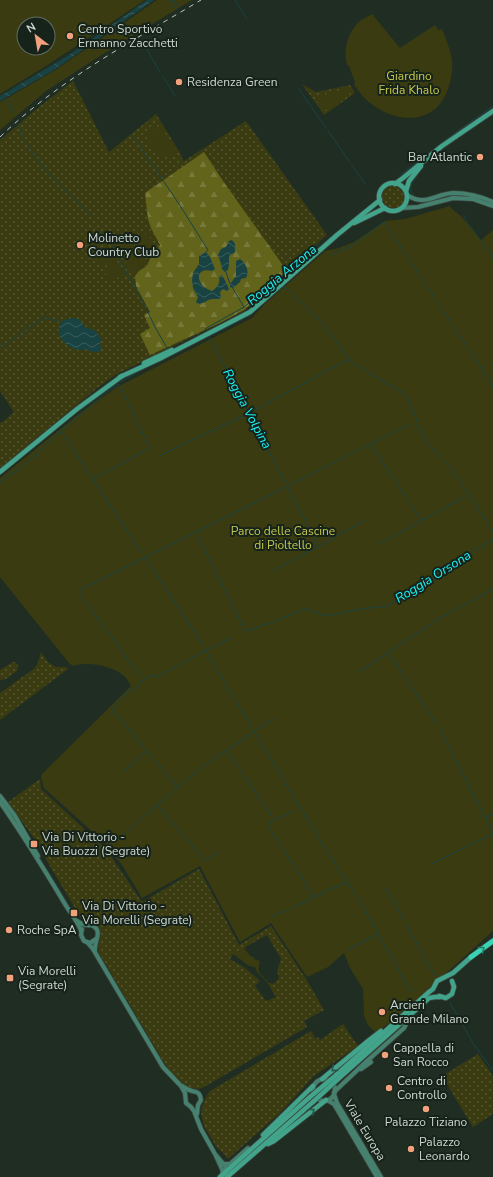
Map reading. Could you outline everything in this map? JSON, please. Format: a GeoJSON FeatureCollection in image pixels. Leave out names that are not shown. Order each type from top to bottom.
{"type":"FeatureCollection","features":[{"type":"Feature","properties":{"kind":"highway"},"geometry":{"type":"LineString","coordinates":[[471,957],[493,941]]}},
{"type":"Feature","properties":{"kind":"main road"},"geometry":{"type":"LineString","coordinates":[[395,184],[442,146],[493,110]]}},
{"type":"Feature","properties":{"kind":"main road"},"geometry":{"type":"LineString","coordinates":[[402,208],[406,202],[406,193],[412,176],[429,157]]}},
{"type":"Feature","properties":{"kind":"main road"},"geometry":{"type":"LineString","coordinates":[[493,202],[474,195],[466,194],[450,194],[423,201],[413,199],[401,186],[395,184],[389,184],[383,188],[380,194],[380,200],[385,208],[393,211],[402,208],[418,207],[453,198],[473,199],[493,206]]}},
{"type":"Feature","properties":{"kind":"main road"},"geometry":{"type":"LineString","coordinates":[[1,471],[77,409],[137,366],[161,354],[203,337],[250,312],[345,228],[380,200]]}},
{"type":"Feature","properties":{"kind":"main road"},"geometry":{"type":"LineString","coordinates":[[345,228],[385,208]]}},
{"type":"Feature","properties":{"kind":"main road"},"geometry":{"type":"LineString","coordinates":[[0,796],[23,829],[45,870]]}},
{"type":"Feature","properties":{"kind":"main road"},"geometry":{"type":"LineString","coordinates":[[0,802],[45,870],[74,919],[80,926],[82,938],[91,946],[164,1068],[181,1086],[186,1103],[196,1114],[201,1129],[224,1174]]}},
{"type":"Feature","properties":{"kind":"main road"},"geometry":{"type":"LineString","coordinates":[[74,919],[82,924],[93,926],[97,929],[98,935],[94,945],[95,953]]}},
{"type":"Feature","properties":{"kind":"main road"},"geometry":{"type":"LineString","coordinates":[[81,931],[87,926]]}},
{"type":"Feature","properties":{"kind":"main road"},"geometry":{"type":"LineString","coordinates":[[87,942],[92,942],[96,939]]}},
{"type":"Feature","properties":{"kind":"main road"},"geometry":{"type":"LineString","coordinates":[[336,1078],[432,990],[437,981],[460,967],[471,957]]}},
{"type":"Feature","properties":{"kind":"main road"},"geometry":{"type":"LineString","coordinates":[[224,1174],[245,1154],[430,998],[446,998],[452,994],[454,988],[452,982],[453,978],[460,967]]}},
{"type":"Feature","properties":{"kind":"main road"},"geometry":{"type":"LineString","coordinates":[[258,1150],[274,1140],[326,1100],[331,1098],[344,1083],[404,1028],[411,1015]]}},
{"type":"Feature","properties":{"kind":"main road"},"geometry":{"type":"LineString","coordinates":[[224,1164],[230,1164],[248,1148],[316,1082],[322,1079],[368,1041],[398,1020]]}},
{"type":"Feature","properties":{"kind":"main road"},"geometry":{"type":"LineString","coordinates":[[344,1083],[371,1062]]}},
{"type":"Feature","properties":{"kind":"main road"},"geometry":{"type":"LineString","coordinates":[[322,1079],[332,1082],[334,1093]]}},
{"type":"Feature","properties":{"kind":"main road"},"geometry":{"type":"LineString","coordinates":[[181,1086],[198,1092],[201,1101],[198,1105],[196,1114]]}},
{"type":"Feature","properties":{"kind":"main road"},"geometry":{"type":"LineString","coordinates":[[313,1086],[315,1097],[320,1100],[326,1100]]}},
{"type":"Feature","properties":{"kind":"main road"},"geometry":{"type":"LineString","coordinates":[[185,1096],[188,1092],[192,1091]]}},
{"type":"Feature","properties":{"kind":"main road","name":"Viale Europa"},"geometry":{"type":"LineString","coordinates":[[334,1093],[337,1103],[381,1177]]}},
{"type":"Feature","properties":{"kind":"main road"},"geometry":{"type":"LineString","coordinates":[[224,1174],[233,1172],[271,1139],[312,1099]]}},
{"type":"Feature","properties":{"kind":"main road","name":"Viale Europa"},"geometry":{"type":"LineString","coordinates":[[326,1100],[334,1104],[336,1107],[377,1177]]}},
{"type":"Feature","properties":{"kind":"main road"},"geometry":{"type":"LineString","coordinates":[[191,1107],[198,1105]]}},
{"type":"Feature","properties":{"kind":"main road"},"geometry":{"type":"LineString","coordinates":[[245,1154],[248,1148]]}},
{"type":"Feature","properties":{"kind":"main road"},"geometry":{"type":"LineString","coordinates":[[215,1154],[224,1164],[224,1174]]}},
{"type":"Feature","properties":{"kind":"green space","name":"Centro Sportivo Ermanno Zacchetti"},"geometry":{"type":"Polygon","coordinates":[[[1,0],[145,0],[46,66],[0,94],[1,0]]]}},
{"type":"Feature","properties":{"kind":"green space"},"geometry":{"type":"Polygon","coordinates":[[[157,0],[192,0],[106,52],[46,91],[0,130],[0,102],[54,71],[157,0]]]}},
{"type":"Feature","properties":{"kind":"green space","name":"Giardino Frida Khalo"},"geometry":{"type":"Polygon","coordinates":[[[372,14],[400,48],[435,25],[438,30],[442,29],[451,57],[452,75],[448,89],[440,103],[430,113],[417,117],[403,118],[389,114],[364,98],[354,85],[355,82],[349,66],[347,65],[346,47],[353,29],[361,20],[372,14]]]}},
{"type":"Feature","properties":{"kind":"green space","name":"Molinetto Country Club"},"geometry":{"type":"Polygon","coordinates":[[[73,81],[109,152],[156,114],[184,161],[246,121],[327,235],[287,270],[289,272],[243,312],[117,374],[96,389],[0,468],[0,423],[14,412],[0,391],[0,140],[73,81]]]}},
{"type":"Feature","properties":{"kind":"green space"},"geometry":{"type":"Polygon","coordinates":[[[302,84],[316,92],[350,85],[355,93],[324,115],[302,84]]]}},
{"type":"Feature","properties":{"kind":"green space"},"geometry":{"type":"Polygon","coordinates":[[[346,88],[350,95],[324,111],[315,98],[346,88]]]}},
{"type":"Feature","properties":{"kind":"green space"},"geometry":{"type":"Polygon","coordinates":[[[160,125],[176,151],[161,160],[145,135],[160,125]]]}},
{"type":"Feature","properties":{"kind":"green space"},"geometry":{"type":"Polygon","coordinates":[[[204,152],[287,271],[244,310],[220,323],[150,355],[140,334],[150,328],[144,315],[150,312],[136,286],[135,276],[139,271],[147,266],[152,254],[160,245],[148,219],[145,193],[204,152]]]}},
{"type":"Feature","properties":{"kind":"green space"},"geometry":{"type":"Polygon","coordinates":[[[393,186],[401,189],[404,197],[401,205],[393,208],[385,205],[382,197],[385,189],[393,186]]]}},
{"type":"Feature","properties":{"kind":"green space","name":"Parco delle Cascine di Pioltello"},"geometry":{"type":"Polygon","coordinates":[[[450,206],[461,216],[481,240],[493,230],[493,931],[398,1016],[376,1033],[368,1025],[364,1016],[363,989],[350,968],[344,953],[328,967],[307,977],[271,923],[240,942],[200,866],[142,898],[122,865],[107,845],[44,788],[41,776],[42,774],[131,686],[127,679],[119,672],[107,667],[92,664],[73,666],[69,663],[0,577],[0,478],[80,413],[117,387],[252,318],[265,304],[325,251],[339,248],[354,242],[385,221],[405,219],[450,206]]]}},
{"type":"Feature","properties":{"kind":"green space"},"geometry":{"type":"Polygon","coordinates":[[[147,233],[155,245],[142,253],[134,241],[147,233]]]}},
{"type":"Feature","properties":{"kind":"green space"},"geometry":{"type":"Polygon","coordinates":[[[130,238],[145,264],[132,272],[116,247],[130,238]]]}},
{"type":"Feature","properties":{"kind":"green space"},"geometry":{"type":"Polygon","coordinates":[[[108,247],[116,260],[102,267],[95,254],[108,247]]]}},
{"type":"Feature","properties":{"kind":"green space"},"geometry":{"type":"Polygon","coordinates":[[[117,261],[124,274],[111,282],[103,269],[117,261]]]}},
{"type":"Feature","properties":{"kind":"green space"},"geometry":{"type":"Polygon","coordinates":[[[41,652],[49,663],[56,667],[66,667],[68,669],[0,720],[0,693],[35,668],[41,652]]]}},
{"type":"Feature","properties":{"kind":"green space"},"geometry":{"type":"Polygon","coordinates":[[[13,662],[18,665],[17,671],[6,679],[0,680],[0,670],[13,662]]]}},
{"type":"Feature","properties":{"kind":"green space"},"geometry":{"type":"Polygon","coordinates":[[[40,779],[41,789],[106,849],[142,902],[199,869],[239,945],[271,926],[306,979],[324,1010],[304,1021],[307,1027],[204,1087],[199,1089],[190,1088],[183,1084],[165,1064],[99,953],[98,949],[101,934],[99,928],[81,918],[39,845],[8,802],[40,779]],[[267,935],[245,947],[245,949],[233,954],[230,959],[245,968],[260,981],[255,986],[266,1001],[276,997],[267,982],[273,984],[278,980],[279,976],[277,972],[281,959],[267,935]]]}},
{"type":"Feature","properties":{"kind":"green space"},"geometry":{"type":"Polygon","coordinates":[[[245,949],[250,956],[260,961],[259,971],[268,982],[257,972],[255,967],[249,966],[233,954],[245,949]]]}},
{"type":"Feature","properties":{"kind":"green space"},"geometry":{"type":"Polygon","coordinates":[[[343,1024],[358,1046],[314,1076],[281,1112],[228,1159],[217,1148],[204,1126],[201,1111],[210,1091],[311,1031],[316,1039],[318,1037],[320,1040],[343,1024]]]}},
{"type":"Feature","properties":{"kind":"green space"},"geometry":{"type":"Polygon","coordinates":[[[478,1054],[493,1076],[493,1114],[473,1127],[442,1076],[478,1054]]]}},
{"type":"Feature","properties":{"kind":"water"},"geometry":{"type":"Polygon","coordinates":[[[147,0],[154,0],[54,70],[0,101],[0,96],[69,55],[147,0]]]}},
{"type":"Feature","properties":{"kind":"water"},"geometry":{"type":"Polygon","coordinates":[[[231,240],[235,244],[235,252],[229,256],[228,270],[225,272],[222,269],[218,255],[221,249],[226,247],[231,240]]]}},
{"type":"Feature","properties":{"kind":"water"},"geometry":{"type":"Polygon","coordinates":[[[206,252],[215,269],[212,271],[202,271],[199,277],[202,285],[212,291],[218,285],[219,277],[221,275],[229,289],[227,291],[223,289],[220,292],[221,297],[219,299],[212,299],[197,304],[196,302],[198,297],[193,288],[193,273],[199,264],[199,256],[206,252]]]}},
{"type":"Feature","properties":{"kind":"water"},"geometry":{"type":"Polygon","coordinates":[[[240,259],[247,268],[248,273],[246,278],[241,279],[240,282],[233,288],[230,287],[230,284],[236,276],[236,261],[240,259]]]}},
{"type":"Feature","properties":{"kind":"water"},"geometry":{"type":"Polygon","coordinates":[[[72,318],[78,319],[87,328],[96,332],[101,340],[101,350],[99,352],[96,353],[86,349],[75,349],[64,342],[60,337],[59,326],[64,320],[72,318]]]}},
{"type":"Feature","properties":{"kind":"waterway","name":"Roggia Volpina"},"geometry":{"type":"LineString","coordinates":[[170,0],[176,9]]}},
{"type":"Feature","properties":{"kind":"waterway","name":"Roggia Volpina"},"geometry":{"type":"LineString","coordinates":[[174,0],[178,7]]}},
{"type":"Feature","properties":{"kind":"waterway","name":"Roggia Arzona"},"geometry":{"type":"LineString","coordinates":[[235,0],[247,19]]}},
{"type":"Feature","properties":{"kind":"waterway","name":"Roggia Volpina"},"geometry":{"type":"LineString","coordinates":[[146,48],[160,72]]}},
{"type":"Feature","properties":{"kind":"waterway","name":"Roggia Volpina"},"geometry":{"type":"LineString","coordinates":[[163,76],[175,96]]}},
{"type":"Feature","properties":{"kind":"waterway","name":"Roggia Arzona"},"geometry":{"type":"LineString","coordinates":[[299,89],[326,128]]}},
{"type":"Feature","properties":{"kind":"waterway"},"geometry":{"type":"LineString","coordinates":[[8,100],[14,114]]}},
{"type":"Feature","properties":{"kind":"waterway","name":"Roggia Arzona"},"geometry":{"type":"LineString","coordinates":[[399,176],[493,106]]}},
{"type":"Feature","properties":{"kind":"waterway"},"geometry":{"type":"LineString","coordinates":[[482,122],[492,115]]}},
{"type":"Feature","properties":{"kind":"waterway"},"geometry":{"type":"LineString","coordinates":[[18,125],[25,140]]}},
{"type":"Feature","properties":{"kind":"waterway","name":"Roggia Arzona"},"geometry":{"type":"LineString","coordinates":[[328,131],[350,162]]}},
{"type":"Feature","properties":{"kind":"waterway","name":"Roggia Volpina"},"geometry":{"type":"LineString","coordinates":[[133,136],[208,250],[206,252]]}},
{"type":"Feature","properties":{"kind":"waterway"},"geometry":{"type":"LineString","coordinates":[[27,144],[45,169]]}},
{"type":"Feature","properties":{"kind":"waterway","name":"Roggia Arzona"},"geometry":{"type":"LineString","coordinates":[[352,165],[365,184]]}},
{"type":"Feature","properties":{"kind":"waterway"},"geometry":{"type":"LineString","coordinates":[[47,172],[62,187]]}},
{"type":"Feature","properties":{"kind":"waterway"},"geometry":{"type":"LineString","coordinates":[[414,195],[411,192],[411,185],[418,174]]}},
{"type":"Feature","properties":{"kind":"waterway"},"geometry":{"type":"LineString","coordinates":[[63,188],[72,197]]}},
{"type":"Feature","properties":{"kind":"waterway"},"geometry":{"type":"LineString","coordinates":[[74,198],[89,215]]}},
{"type":"Feature","properties":{"kind":"waterway"},"geometry":{"type":"LineString","coordinates":[[464,214],[467,222],[493,257]]}},
{"type":"Feature","properties":{"kind":"waterway"},"geometry":{"type":"LineString","coordinates":[[331,256],[349,247],[384,222],[493,386]]}},
{"type":"Feature","properties":{"kind":"waterway"},"geometry":{"type":"LineString","coordinates":[[103,234],[109,243]]}},
{"type":"Feature","properties":{"kind":"waterway","name":"Roggia Arzona"},"geometry":{"type":"LineString","coordinates":[[244,307],[320,243]]}},
{"type":"Feature","properties":{"kind":"waterway"},"geometry":{"type":"LineString","coordinates":[[112,246],[145,306]]}},
{"type":"Feature","properties":{"kind":"waterway","name":"Roggia Volpina"},"geometry":{"type":"LineString","coordinates":[[226,272],[230,284]]}},
{"type":"Feature","properties":{"kind":"waterway"},"geometry":{"type":"LineString","coordinates":[[263,304],[284,286],[322,323],[351,362],[403,393],[407,397],[423,437],[441,458]]}},
{"type":"Feature","properties":{"kind":"waterway","name":"Roggia Volpina"},"geometry":{"type":"LineString","coordinates":[[207,332],[205,329],[244,307],[232,287]]}},
{"type":"Feature","properties":{"kind":"waterway"},"geometry":{"type":"LineString","coordinates":[[146,308],[167,348]]}},
{"type":"Feature","properties":{"kind":"waterway","name":"Roggia Volpina"},"geometry":{"type":"LineString","coordinates":[[162,360],[250,315]]}},
{"type":"Feature","properties":{"kind":"waterway"},"geometry":{"type":"LineString","coordinates":[[0,348],[44,317],[62,322]]}},
{"type":"Feature","properties":{"kind":"waterway","name":"Roggia Volpina"},"geometry":{"type":"LineString","coordinates":[[209,337],[285,482]]}},
{"type":"Feature","properties":{"kind":"waterway"},"geometry":{"type":"LineString","coordinates":[[161,455],[249,413],[349,359]]}},
{"type":"Feature","properties":{"kind":"waterway"},"geometry":{"type":"LineString","coordinates":[[121,382],[159,361]]}},
{"type":"Feature","properties":{"kind":"waterway"},"geometry":{"type":"LineString","coordinates":[[0,482],[22,468],[58,433],[103,395],[119,384],[150,448],[93,479]]}},
{"type":"Feature","properties":{"kind":"waterway"},"geometry":{"type":"LineString","coordinates":[[196,532],[410,424]]}},
{"type":"Feature","properties":{"kind":"waterway"},"geometry":{"type":"LineString","coordinates":[[61,431],[142,553]]}},
{"type":"Feature","properties":{"kind":"waterway"},"geometry":{"type":"LineString","coordinates":[[371,444],[421,520]]}},
{"type":"Feature","properties":{"kind":"waterway"},"geometry":{"type":"LineString","coordinates":[[444,461],[452,469],[493,532]]}},
{"type":"Feature","properties":{"kind":"waterway"},"geometry":{"type":"LineString","coordinates":[[287,486],[318,545]]}},
{"type":"Feature","properties":{"kind":"waterway"},"geometry":{"type":"LineString","coordinates":[[381,543],[466,496]]}},
{"type":"Feature","properties":{"kind":"waterway"},"geometry":{"type":"LineString","coordinates":[[275,570],[364,521]]}},
{"type":"Feature","properties":{"kind":"waterway","name":"Roggia Orsona"},"geometry":{"type":"LineString","coordinates":[[196,532],[245,630],[248,631],[304,609],[327,616],[360,609],[387,606],[493,539]]}},
{"type":"Feature","properties":{"kind":"waterway"},"geometry":{"type":"LineString","coordinates":[[141,677],[79,593],[82,589],[193,533]]}},
{"type":"Feature","properties":{"kind":"waterway"},"geometry":{"type":"LineString","coordinates":[[145,557],[204,646]]}},
{"type":"Feature","properties":{"kind":"waterway"},"geometry":{"type":"LineString","coordinates":[[359,672],[438,619],[493,589]]}},
{"type":"Feature","properties":{"kind":"waterway"},"geometry":{"type":"LineString","coordinates":[[144,680],[149,676],[159,676],[231,638]]}},
{"type":"Feature","properties":{"kind":"waterway"},"geometry":{"type":"LineString","coordinates":[[206,650],[252,728]]}},
{"type":"Feature","properties":{"kind":"waterway","name":"Roggia Volpina"},"geometry":{"type":"LineString","coordinates":[[388,653],[436,723]]}},
{"type":"Feature","properties":{"kind":"waterway"},"geometry":{"type":"LineString","coordinates":[[143,680],[135,689],[129,691],[112,709],[177,787]]}},
{"type":"Feature","properties":{"kind":"waterway"},"geometry":{"type":"LineString","coordinates":[[254,731],[274,719]]}},
{"type":"Feature","properties":{"kind":"waterway","name":"Roggia Volpina"},"geometry":{"type":"LineString","coordinates":[[439,727],[493,833]]}},
{"type":"Feature","properties":{"kind":"waterway"},"geometry":{"type":"LineString","coordinates":[[254,731],[336,866],[360,901],[411,992]]}},
{"type":"Feature","properties":{"kind":"waterway"},"geometry":{"type":"LineString","coordinates":[[174,790],[203,766],[251,734]]}},
{"type":"Feature","properties":{"kind":"waterway"},"geometry":{"type":"LineString","coordinates":[[123,772],[146,751]]}},
{"type":"Feature","properties":{"kind":"waterway"},"geometry":{"type":"LineString","coordinates":[[227,751],[272,817]]}},
{"type":"Feature","properties":{"kind":"waterway"},"geometry":{"type":"LineString","coordinates":[[116,841],[171,793]]}},
{"type":"Feature","properties":{"kind":"waterway"},"geometry":{"type":"LineString","coordinates":[[157,805],[206,861],[219,851]]}},
{"type":"Feature","properties":{"kind":"waterway"},"geometry":{"type":"LineString","coordinates":[[275,820],[293,811]]}},
{"type":"Feature","properties":{"kind":"waterway"},"geometry":{"type":"LineString","coordinates":[[486,817],[493,814]]}},
{"type":"Feature","properties":{"kind":"waterway"},"geometry":{"type":"LineString","coordinates":[[274,820],[267,824],[314,897]]}},
{"type":"Feature","properties":{"kind":"waterway"},"geometry":{"type":"LineString","coordinates":[[431,864],[493,834]]}},
{"type":"Feature","properties":{"kind":"waterway"},"geometry":{"type":"LineString","coordinates":[[294,907],[346,882]]}},
{"type":"Feature","properties":{"kind":"waterway"},"geometry":{"type":"LineString","coordinates":[[386,888],[403,919]]}},
{"type":"Feature","properties":{"kind":"waterway"},"geometry":{"type":"LineString","coordinates":[[271,917],[289,909]]}},
{"type":"Feature","properties":{"kind":"waterway"},"geometry":{"type":"LineString","coordinates":[[405,923],[435,976]]}},
{"type":"Feature","properties":{"kind":"waterway"},"geometry":{"type":"LineString","coordinates":[[348,950],[378,934]]}},
{"type":"Feature","properties":{"kind":"waterway","name":"Roggia Volpina"},"geometry":{"type":"LineString","coordinates":[[450,1003],[473,1043],[493,1071]]}},
{"type":"Feature","properties":{"kind":"railway"},"geometry":{"type":"LineString","coordinates":[[0,137],[46,97],[96,63],[201,0]]}},
{"type":"Feature","properties":{"kind":"place","name":"Centro Sportivo Ermanno Zacchetti"},"geometry":{"type":"Point","coordinates":[70,36]}},
{"type":"Feature","properties":{"kind":"place","name":"Residenza Green"},"geometry":{"type":"Point","coordinates":[179,82]}},
{"type":"Feature","properties":{"kind":"place","name":"Bar Atlantic"},"geometry":{"type":"Point","coordinates":[480,157]}},
{"type":"Feature","properties":{"kind":"place","name":"Molinetto Country Club"},"geometry":{"type":"Point","coordinates":[80,245]}},
{"type":"Feature","properties":{"kind":"place","name":"Via Di Vittorio - Via Buozzi (Segrate)"},"geometry":{"type":"Point","coordinates":[34,844]}},
{"type":"Feature","properties":{"kind":"place","name":"Via Di Vittorio - Via Morelli (Segrate)"},"geometry":{"type":"Point","coordinates":[74,913]}},
{"type":"Feature","properties":{"kind":"place","name":"Roche SpA"},"geometry":{"type":"Point","coordinates":[9,930]}},
{"type":"Feature","properties":{"kind":"place","name":"Via Morelli (Segrate)"},"geometry":{"type":"Point","coordinates":[10,978]}},
{"type":"Feature","properties":{"kind":"place","name":"Arcieri Grande Milano"},"geometry":{"type":"Point","coordinates":[382,1012]}},
{"type":"Feature","properties":{"kind":"place","name":"Cappella di San Rocco"},"geometry":{"type":"Point","coordinates":[385,1055]}},
{"type":"Feature","properties":{"kind":"place","name":"Centro di Controllo"},"geometry":{"type":"Point","coordinates":[389,1088]}},
{"type":"Feature","properties":{"kind":"place","name":"Palazzo Tiziano"},"geometry":{"type":"Point","coordinates":[426,1109]}},
{"type":"Feature","properties":{"kind":"place","name":"Palazzo Leonardo"},"geometry":{"type":"Point","coordinates":[411,1149]}}]}
